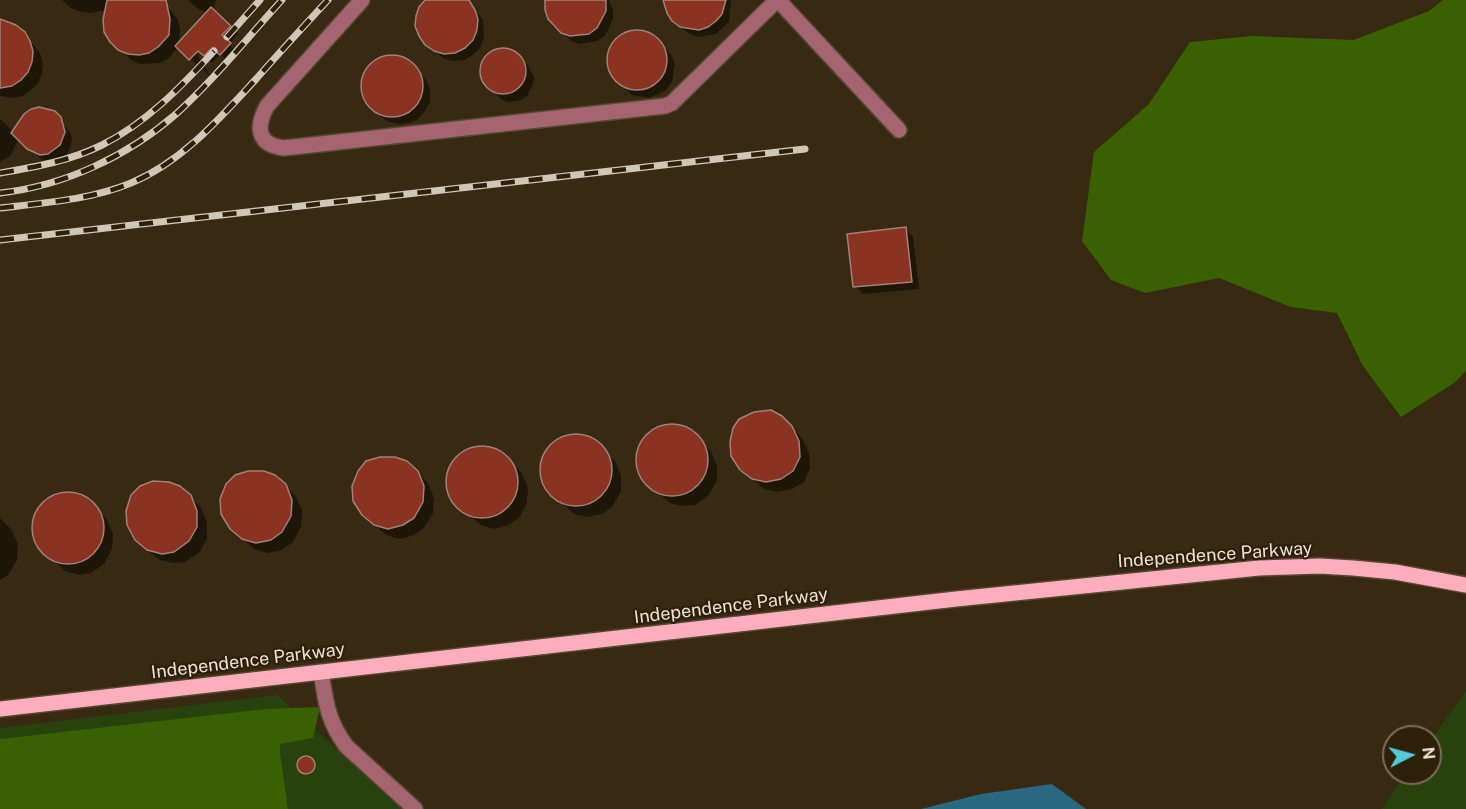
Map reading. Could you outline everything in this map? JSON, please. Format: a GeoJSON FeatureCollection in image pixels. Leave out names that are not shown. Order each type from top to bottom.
{"type":"FeatureCollection","features":[{"type":"Feature","properties":{"kind":"main road","name":"Independence Parkway"},"geometry":{"type":"LineString","coordinates":[[0,709],[1060,587],[1259,568],[1320,566],[1353,568],[1395,572],[1466,585]]}},
{"type":"Feature","properties":{"kind":"street"},"geometry":{"type":"LineString","coordinates":[[362,0],[267,106],[260,126],[261,135],[266,142],[274,147],[284,148],[665,106],[672,103],[778,0],[899,130]]}},
{"type":"Feature","properties":{"kind":"street"},"geometry":{"type":"LineString","coordinates":[[321,672],[328,714],[337,733],[346,746],[415,809]]}},
{"type":"Feature","properties":{"kind":"green space"},"geometry":{"type":"Polygon","coordinates":[[[1443,0],[1466,0],[1466,371],[1454,383],[1401,417],[1363,366],[1337,313],[1291,307],[1219,278],[1145,293],[1111,280],[1082,241],[1094,152],[1149,104],[1190,42],[1251,36],[1354,40],[1429,11],[1443,0]]]}},
{"type":"Feature","properties":{"kind":"green space"},"geometry":{"type":"Polygon","coordinates":[[[1466,691],[1466,809],[1382,809],[1399,785],[1442,785],[1442,725],[1466,691]]]}},
{"type":"Feature","properties":{"kind":"green space"},"geometry":{"type":"Polygon","coordinates":[[[277,695],[403,809],[0,809],[0,728],[277,695]]]}},
{"type":"Feature","properties":{"kind":"green space"},"geometry":{"type":"Polygon","coordinates":[[[320,707],[313,738],[280,744],[288,809],[0,809],[0,739],[266,709],[320,707]]]}},
{"type":"Feature","properties":{"kind":"water"},"geometry":{"type":"Polygon","coordinates":[[[1052,784],[1086,809],[921,809],[981,794],[1052,784]]]}},
{"type":"Feature","properties":{"kind":"building"},"geometry":{"type":"Polygon","coordinates":[[[107,0],[166,0],[170,19],[169,35],[149,53],[128,54],[118,50],[104,32],[103,20],[107,0]]]}},
{"type":"Feature","properties":{"kind":"building"},"geometry":{"type":"Polygon","coordinates":[[[425,0],[469,0],[478,19],[473,40],[465,48],[455,53],[444,54],[425,45],[415,26],[419,7],[425,0]]]}},
{"type":"Feature","properties":{"kind":"building"},"geometry":{"type":"Polygon","coordinates":[[[545,0],[606,0],[606,11],[597,28],[589,34],[570,36],[561,33],[548,19],[545,0]]]}},
{"type":"Feature","properties":{"kind":"building"},"geometry":{"type":"Polygon","coordinates":[[[663,0],[726,0],[722,14],[716,21],[699,30],[680,27],[672,21],[663,0]]]}},
{"type":"Feature","properties":{"kind":"building"},"geometry":{"type":"Polygon","coordinates":[[[211,7],[231,26],[222,35],[231,43],[220,55],[212,48],[204,56],[198,51],[189,60],[175,46],[211,7]]]}},
{"type":"Feature","properties":{"kind":"building"},"geometry":{"type":"Polygon","coordinates":[[[0,19],[16,25],[25,32],[33,51],[28,72],[21,80],[12,86],[0,88],[0,19]]]}},
{"type":"Feature","properties":{"kind":"building"},"geometry":{"type":"Polygon","coordinates":[[[631,30],[643,30],[659,38],[665,48],[667,60],[665,72],[659,82],[643,90],[631,90],[615,82],[607,66],[607,54],[615,38],[631,30]]]}},
{"type":"Feature","properties":{"kind":"building"},"geometry":{"type":"Polygon","coordinates":[[[503,48],[519,55],[526,71],[519,87],[503,94],[487,87],[480,71],[487,55],[503,48]]]}},
{"type":"Feature","properties":{"kind":"building"},"geometry":{"type":"Polygon","coordinates":[[[386,55],[398,55],[414,64],[421,74],[423,86],[421,98],[414,108],[398,117],[386,117],[375,112],[366,103],[361,92],[361,80],[366,69],[375,60],[386,55]]]}},
{"type":"Feature","properties":{"kind":"building"},"geometry":{"type":"Polygon","coordinates":[[[39,107],[55,111],[61,117],[65,132],[60,145],[48,154],[40,155],[27,149],[11,133],[24,114],[39,107]]]}},
{"type":"Feature","properties":{"kind":"building"},"geometry":{"type":"Polygon","coordinates":[[[906,227],[912,282],[853,287],[847,234],[906,227]]]}},
{"type":"Feature","properties":{"kind":"building"},"geometry":{"type":"Polygon","coordinates":[[[771,410],[782,416],[792,426],[799,441],[800,457],[793,471],[781,479],[766,482],[752,479],[740,470],[731,456],[730,442],[733,428],[739,419],[754,412],[771,410]]]}},
{"type":"Feature","properties":{"kind":"building"},"geometry":{"type":"Polygon","coordinates":[[[672,424],[692,430],[702,440],[708,460],[702,480],[692,490],[672,496],[652,490],[642,480],[636,460],[642,440],[652,430],[672,424]]]}},
{"type":"Feature","properties":{"kind":"building"},"geometry":{"type":"Polygon","coordinates":[[[576,434],[596,440],[606,450],[612,470],[606,490],[596,500],[576,506],[556,500],[546,490],[540,470],[546,450],[556,440],[576,434]]]}},
{"type":"Feature","properties":{"kind":"building"},"geometry":{"type":"Polygon","coordinates":[[[482,446],[502,452],[512,462],[518,482],[512,502],[502,512],[482,518],[462,512],[452,502],[446,482],[452,462],[462,452],[482,446]]]}},
{"type":"Feature","properties":{"kind":"building"},"geometry":{"type":"Polygon","coordinates":[[[380,457],[395,457],[407,461],[418,471],[424,486],[423,502],[414,518],[403,525],[388,529],[374,525],[362,515],[353,501],[352,486],[358,471],[366,461],[380,457]]]}},
{"type":"Feature","properties":{"kind":"building"},"geometry":{"type":"Polygon","coordinates":[[[248,471],[264,471],[275,475],[286,484],[292,500],[291,516],[282,532],[271,540],[256,543],[242,539],[230,529],[221,514],[220,499],[226,484],[235,475],[248,471]]]}},
{"type":"Feature","properties":{"kind":"building"},"geometry":{"type":"Polygon","coordinates":[[[153,481],[169,482],[180,486],[191,495],[197,511],[197,527],[189,541],[174,552],[162,554],[147,550],[135,540],[127,525],[126,511],[131,495],[140,486],[153,481]]]}},
{"type":"Feature","properties":{"kind":"building"},"geometry":{"type":"Polygon","coordinates":[[[68,492],[88,498],[98,508],[104,528],[98,548],[88,558],[68,564],[48,558],[38,548],[32,528],[38,508],[48,498],[68,492]]]}},
{"type":"Feature","properties":{"kind":"building"},"geometry":{"type":"Polygon","coordinates":[[[306,756],[312,759],[315,765],[312,771],[306,774],[300,771],[297,765],[300,759],[306,756]]]}},
{"type":"Feature","properties":{"kind":"railway"},"geometry":{"type":"LineString","coordinates":[[227,37],[260,0]]}},
{"type":"Feature","properties":{"kind":"railway"},"geometry":{"type":"LineString","coordinates":[[0,193],[48,184],[71,176],[94,167],[137,143],[190,101],[282,0]]}},
{"type":"Feature","properties":{"kind":"railway"},"geometry":{"type":"LineString","coordinates":[[0,208],[66,200],[99,193],[115,189],[150,174],[199,138],[328,0]]}},
{"type":"Feature","properties":{"kind":"railway"},"geometry":{"type":"LineString","coordinates":[[0,173],[65,159],[90,151],[118,136],[162,103],[214,51]]}},
{"type":"Feature","properties":{"kind":"railway"},"geometry":{"type":"LineString","coordinates":[[0,240],[805,149]]}}]}
